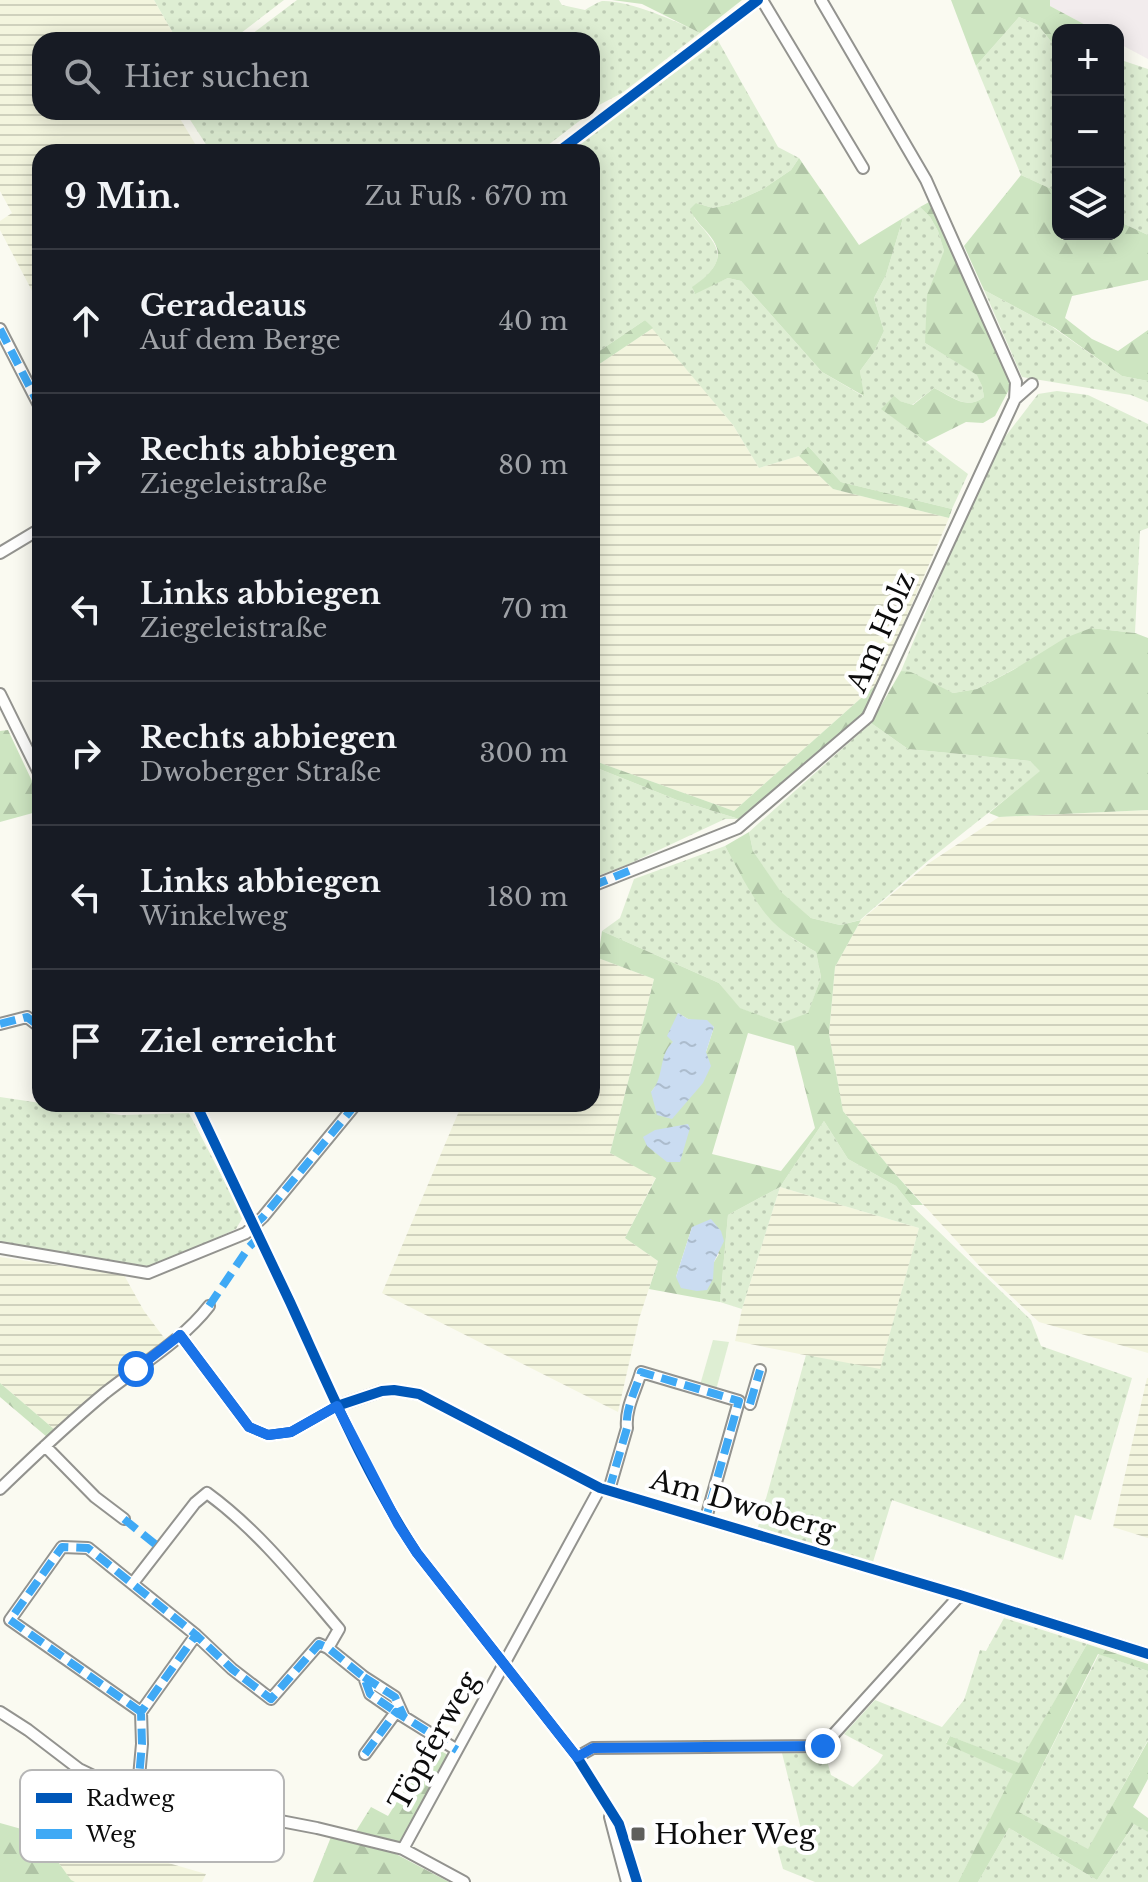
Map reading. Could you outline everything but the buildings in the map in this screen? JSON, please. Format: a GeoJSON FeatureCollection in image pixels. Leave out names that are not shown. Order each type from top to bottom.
{"type":"FeatureCollection","features":[{"type":"Feature","properties":{"kind":"street"},"geometry":{"type":"LineString","coordinates":[[569,144],[760,0],[863,168]]}},
{"type":"Feature","properties":{"kind":"street"},"geometry":{"type":"LineString","coordinates":[[821,0],[926,180],[1016,382],[1015,399]]}},
{"type":"Feature","properties":{"kind":"street"},"geometry":{"type":"LineString","coordinates":[[0,329],[32,391]]}},
{"type":"Feature","properties":{"kind":"street","name":"Am Holz"},"geometry":{"type":"LineString","coordinates":[[600,883],[738,828],[868,717],[1015,399],[1032,384]]}},
{"type":"Feature","properties":{"kind":"street"},"geometry":{"type":"LineString","coordinates":[[0,553],[32,534]]}},
{"type":"Feature","properties":{"kind":"street"},"geometry":{"type":"LineString","coordinates":[[0,694],[5,716],[32,762]]}},
{"type":"Feature","properties":{"kind":"street"},"geometry":{"type":"LineString","coordinates":[[0,1024],[27,1017],[32,1021]]}},
{"type":"Feature","properties":{"kind":"street"},"geometry":{"type":"LineString","coordinates":[[200,1112],[337,1406],[398,1524],[417,1553],[577,1757],[619,1824],[637,1882]]}},
{"type":"Feature","properties":{"kind":"street"},"geometry":{"type":"LineString","coordinates":[[0,1248],[148,1273],[246,1233],[252,1224],[263,1217],[349,1112]]}},
{"type":"Feature","properties":{"kind":"street"},"geometry":{"type":"LineString","coordinates":[[0,1489],[104,1395],[180,1335],[209,1306]]}},
{"type":"Feature","properties":{"kind":"street","name":"Am Dwoberg"},"geometry":{"type":"LineString","coordinates":[[180,1335],[249,1427],[268,1435],[291,1432],[337,1406],[382,1391],[419,1394],[604,1489],[1148,1654]]}},
{"type":"Feature","properties":{"kind":"street"},"geometry":{"type":"LineString","coordinates":[[706,1518],[760,1370]]}},
{"type":"Feature","properties":{"kind":"street","name":"Töpferweg"},"geometry":{"type":"LineString","coordinates":[[403,1849],[604,1489],[627,1428],[626,1419],[641,1372],[748,1403]]}},
{"type":"Feature","properties":{"kind":"street"},"geometry":{"type":"LineString","coordinates":[[45,1446],[95,1497],[124,1519]]}},
{"type":"Feature","properties":{"kind":"street"},"geometry":{"type":"LineString","coordinates":[[133,1583],[195,1503],[207,1493],[269,1547],[339,1629],[328,1648]]}},
{"type":"Feature","properties":{"kind":"street"},"geometry":{"type":"LineString","coordinates":[[10,1620],[62,1547],[88,1548],[271,1699],[319,1644],[395,1697],[400,1715],[457,1750]]}},
{"type":"Feature","properties":{"kind":"street"},"geometry":{"type":"LineString","coordinates":[[577,1757],[593,1748],[823,1746],[960,1595]]}},
{"type":"Feature","properties":{"kind":"street"},"geometry":{"type":"LineString","coordinates":[[0,1612],[141,1712]]}},
{"type":"Feature","properties":{"kind":"street"},"geometry":{"type":"LineString","coordinates":[[140,1770],[141,1712],[196,1635]]}},
{"type":"Feature","properties":{"kind":"street"},"geometry":{"type":"LineString","coordinates":[[0,1712],[81,1770]]}},
{"type":"Feature","properties":{"kind":"street"},"geometry":{"type":"LineString","coordinates":[[365,1754],[400,1715]]}},
{"type":"Feature","properties":{"kind":"street"},"geometry":{"type":"LineString","coordinates":[[596,1786],[613,1825],[627,1882]]}},
{"type":"Feature","properties":{"kind":"street"},"geometry":{"type":"LineString","coordinates":[[284,1822],[403,1849],[464,1882]]}},
{"type":"Feature","properties":{"kind":"shaded area"},"geometry":{"type":"Polygon","coordinates":[[[1050,0],[1148,0],[1148,59],[1124,46],[1124,24],[1084,24],[1050,6],[1050,0]]]}},
{"type":"Feature","properties":{"kind":"green space"},"geometry":{"type":"Polygon","coordinates":[[[0,0],[154,0],[172,32],[32,32],[32,120],[181,120],[195,144],[32,144],[32,291],[0,230],[0,221],[12,213],[0,191],[0,0]]]}},
{"type":"Feature","properties":{"kind":"green space"},"geometry":{"type":"Polygon","coordinates":[[[154,0],[284,0],[242,32],[172,32],[154,0]]]}},
{"type":"Feature","properties":{"kind":"green space"},"geometry":{"type":"Polygon","coordinates":[[[297,0],[559,0],[562,5],[585,10],[602,1],[625,4],[700,33],[622,93],[600,104],[600,32],[255,32],[297,0]]]}},
{"type":"Feature","properties":{"kind":"green space"},"geometry":{"type":"Polygon","coordinates":[[[612,0],[742,0],[700,33],[642,4],[612,0]]]}},
{"type":"Feature","properties":{"kind":"green space"},"geometry":{"type":"Polygon","coordinates":[[[951,0],[1050,0],[1050,6],[1084,24],[1052,24],[1052,43],[1038,25],[1019,17],[976,66],[951,0]]]}},
{"type":"Feature","properties":{"kind":"green space"},"geometry":{"type":"Polygon","coordinates":[[[1019,17],[1038,25],[1052,43],[1052,189],[1021,175],[976,66],[1019,17]]]}},
{"type":"Feature","properties":{"kind":"green space"},"geometry":{"type":"Polygon","coordinates":[[[716,37],[778,147],[799,158],[791,170],[763,189],[730,204],[713,208],[696,203],[694,218],[718,254],[713,269],[693,287],[694,293],[728,278],[741,281],[822,372],[863,396],[860,371],[884,331],[874,298],[886,275],[903,218],[920,207],[938,231],[944,251],[925,343],[978,375],[984,397],[971,403],[965,402],[934,388],[912,405],[900,401],[882,409],[968,474],[952,509],[841,482],[808,446],[799,456],[759,468],[733,425],[645,320],[600,351],[600,144],[578,144],[711,46],[716,37]]]}},
{"type":"Feature","properties":{"kind":"green space"},"geometry":{"type":"Polygon","coordinates":[[[1124,61],[1148,69],[1148,235],[1124,224],[1124,61]]]}},
{"type":"Feature","properties":{"kind":"green space"},"geometry":{"type":"Polygon","coordinates":[[[190,120],[581,120],[549,144],[206,144],[190,120]]]}},
{"type":"Feature","properties":{"kind":"green space"},"geometry":{"type":"Polygon","coordinates":[[[799,158],[859,245],[903,218],[886,275],[874,298],[884,331],[860,371],[864,396],[822,372],[741,281],[728,278],[695,294],[692,287],[714,267],[718,254],[713,240],[690,209],[696,203],[713,208],[730,204],[763,189],[791,170],[799,158]]]}},
{"type":"Feature","properties":{"kind":"green space"},"geometry":{"type":"Polygon","coordinates":[[[1021,175],[1052,189],[1052,240],[1124,240],[1124,224],[1148,235],[1148,280],[1072,296],[1065,318],[1092,339],[1118,351],[1148,330],[1148,381],[1122,376],[1055,328],[984,290],[964,246],[1021,175]]]}},
{"type":"Feature","properties":{"kind":"green space"},"geometry":{"type":"Polygon","coordinates":[[[931,201],[1013,382],[995,416],[983,423],[966,422],[926,442],[881,409],[894,396],[913,405],[934,388],[965,402],[971,403],[984,397],[977,375],[925,343],[927,295],[944,251],[938,231],[920,207],[931,201]]]}},
{"type":"Feature","properties":{"kind":"green space"},"geometry":{"type":"Polygon","coordinates":[[[984,290],[1051,326],[1122,376],[1148,381],[1148,402],[1131,395],[1022,377],[984,290]]]}},
{"type":"Feature","properties":{"kind":"green space"},"geometry":{"type":"Polygon","coordinates":[[[645,320],[653,328],[600,364],[600,351],[645,320]]]}},
{"type":"Feature","properties":{"kind":"green space"},"geometry":{"type":"Polygon","coordinates":[[[653,328],[733,425],[759,468],[799,456],[833,489],[949,518],[878,683],[734,811],[600,763],[600,364],[653,328]]]}},
{"type":"Feature","properties":{"kind":"green space"},"geometry":{"type":"Polygon","coordinates":[[[1057,391],[1088,395],[1148,424],[1148,528],[1140,531],[1135,633],[1091,628],[977,689],[953,693],[901,671],[992,454],[1038,394],[1057,391]]]}},
{"type":"Feature","properties":{"kind":"green space"},"geometry":{"type":"Polygon","coordinates":[[[808,446],[841,482],[952,509],[949,518],[833,489],[799,456],[808,446]]]}},
{"type":"Feature","properties":{"kind":"green space"},"geometry":{"type":"Polygon","coordinates":[[[1091,628],[1135,633],[1148,638],[1148,810],[999,817],[989,813],[1040,771],[1030,761],[908,749],[871,723],[901,671],[911,672],[953,693],[977,689],[1065,638],[1091,628]]]}},
{"type":"Feature","properties":{"kind":"green space"},"geometry":{"type":"Polygon","coordinates":[[[878,683],[864,714],[739,819],[677,800],[600,769],[600,763],[734,811],[878,683]]]}},
{"type":"Feature","properties":{"kind":"green space"},"geometry":{"type":"Polygon","coordinates":[[[871,723],[908,749],[1030,761],[1041,771],[929,860],[860,920],[840,925],[811,918],[781,893],[753,851],[749,832],[871,723]]]}},
{"type":"Feature","properties":{"kind":"green space"},"geometry":{"type":"Polygon","coordinates":[[[8,730],[32,781],[32,813],[0,822],[0,731],[8,730]]]}},
{"type":"Feature","properties":{"kind":"green space"},"geometry":{"type":"Polygon","coordinates":[[[600,769],[677,800],[739,819],[725,819],[600,875],[600,769]]]}},
{"type":"Feature","properties":{"kind":"green space"},"geometry":{"type":"Polygon","coordinates":[[[1148,810],[1148,1353],[1039,1322],[985,1272],[890,1168],[843,1111],[829,1034],[835,967],[861,920],[929,863],[999,817],[1148,810]]]}},
{"type":"Feature","properties":{"kind":"green space"},"geometry":{"type":"Polygon","coordinates":[[[749,832],[753,851],[781,892],[811,918],[840,925],[861,920],[835,967],[829,1034],[843,1111],[923,1205],[911,1205],[896,1186],[848,1159],[824,1121],[780,1187],[728,1215],[720,1302],[649,1289],[658,1261],[625,1238],[656,1178],[610,1153],[654,979],[600,959],[600,944],[602,931],[719,983],[740,1008],[781,1023],[808,1013],[821,977],[816,952],[767,916],[725,846],[749,832]],[[678,1013],[666,1065],[651,1092],[706,1052],[714,1027],[678,1013]],[[748,1033],[712,1154],[781,1171],[815,1128],[794,1046],[748,1033]],[[692,1227],[676,1277],[714,1262],[719,1254],[692,1227]]]}},
{"type":"Feature","properties":{"kind":"green space"},"geometry":{"type":"Polygon","coordinates":[[[725,846],[742,877],[792,938],[816,952],[821,977],[808,1014],[781,1023],[739,1008],[719,983],[602,931],[620,918],[634,879],[725,846]]]}},
{"type":"Feature","properties":{"kind":"green space"},"geometry":{"type":"Polygon","coordinates":[[[600,959],[654,979],[610,1153],[656,1177],[625,1238],[658,1261],[639,1319],[618,1412],[382,1293],[459,1112],[600,1112],[600,959]]]}},
{"type":"Feature","properties":{"kind":"green space"},"geometry":{"type":"Polygon","coordinates":[[[0,1097],[32,1102],[32,1112],[121,1115],[189,1113],[243,1217],[236,1229],[153,1267],[0,1242],[0,1097]]]}},
{"type":"Feature","properties":{"kind":"green space"},"geometry":{"type":"Polygon","coordinates":[[[824,1121],[848,1159],[896,1186],[911,1205],[1031,1320],[1041,1346],[1132,1378],[1091,1520],[1075,1515],[1063,1560],[892,1500],[873,1562],[758,1527],[806,1355],[880,1369],[919,1228],[780,1187],[824,1121]]]}},
{"type":"Feature","properties":{"kind":"green space"},"geometry":{"type":"Polygon","coordinates":[[[780,1187],[919,1228],[880,1370],[735,1341],[780,1187]]]}},
{"type":"Feature","properties":{"kind":"green space"},"geometry":{"type":"Polygon","coordinates":[[[780,1187],[742,1309],[720,1302],[728,1215],[780,1187]]]}},
{"type":"Feature","properties":{"kind":"green space"},"geometry":{"type":"Polygon","coordinates":[[[0,1257],[124,1275],[144,1311],[165,1339],[55,1430],[0,1383],[0,1257]]]}},
{"type":"Feature","properties":{"kind":"green space"},"geometry":{"type":"Polygon","coordinates":[[[713,1340],[729,1342],[716,1390],[700,1385],[713,1340]]]}},
{"type":"Feature","properties":{"kind":"green space"},"geometry":{"type":"Polygon","coordinates":[[[1148,1378],[1148,1538],[1113,1527],[1148,1378]]]}},
{"type":"Feature","properties":{"kind":"green space"},"geometry":{"type":"Polygon","coordinates":[[[0,1383],[55,1430],[47,1437],[0,1397],[0,1383]]]}},
{"type":"Feature","properties":{"kind":"green space"},"geometry":{"type":"Polygon","coordinates":[[[1004,1618],[1087,1644],[1019,1764],[950,1736],[946,1743],[1014,1774],[958,1882],[815,1882],[783,1869],[777,1847],[804,1841],[782,1753],[825,1753],[831,1775],[853,1787],[883,1755],[844,1734],[875,1700],[942,1727],[964,1700],[980,1650],[986,1651],[1004,1618]]]}},
{"type":"Feature","properties":{"kind":"green space"},"geometry":{"type":"Polygon","coordinates":[[[1087,1644],[1148,1664],[1148,1671],[1098,1654],[1019,1812],[1088,1849],[1148,1741],[1148,1779],[1133,1807],[1148,1818],[1148,1832],[1134,1824],[1097,1880],[1009,1828],[978,1882],[958,1882],[1013,1774],[946,1744],[950,1736],[1019,1763],[1087,1644]]]}},
{"type":"Feature","properties":{"kind":"green space"},"geometry":{"type":"Polygon","coordinates":[[[1099,1654],[1148,1671],[1148,1740],[1088,1850],[1019,1812],[1099,1654]]]}},
{"type":"Feature","properties":{"kind":"green space"},"geometry":{"type":"Polygon","coordinates":[[[432,1746],[448,1755],[400,1842],[356,1831],[371,1807],[388,1816],[432,1746]]]}},
{"type":"Feature","properties":{"kind":"green space"},"geometry":{"type":"Polygon","coordinates":[[[0,1823],[20,1829],[20,1862],[58,1862],[75,1882],[0,1882],[0,1823]]]}},
{"type":"Feature","properties":{"kind":"green space"},"geometry":{"type":"Polygon","coordinates":[[[1135,1823],[1148,1832],[1148,1882],[978,1882],[1009,1828],[1097,1880],[1135,1823]]]}},
{"type":"Feature","properties":{"kind":"green space"},"geometry":{"type":"Polygon","coordinates":[[[331,1837],[394,1853],[449,1882],[313,1882],[331,1837]]]}},
{"type":"Feature","properties":{"kind":"green space"},"geometry":{"type":"Polygon","coordinates":[[[58,1862],[165,1862],[206,1874],[202,1882],[71,1881],[58,1862]]]}},
{"type":"Feature","properties":{"kind":"water"},"geometry":{"type":"Polygon","coordinates":[[[678,1013],[688,1019],[707,1020],[714,1027],[706,1052],[711,1066],[703,1083],[672,1119],[657,1115],[651,1092],[658,1080],[665,1053],[673,1042],[667,1036],[678,1013]]]}},
{"type":"Feature","properties":{"kind":"water"},"geometry":{"type":"Polygon","coordinates":[[[688,1124],[690,1128],[680,1162],[667,1162],[647,1146],[643,1137],[655,1130],[688,1124]]]}},
{"type":"Feature","properties":{"kind":"water"},"geometry":{"type":"Polygon","coordinates":[[[711,1219],[721,1231],[724,1241],[714,1262],[713,1279],[707,1290],[681,1288],[676,1277],[692,1227],[711,1219]]]}},
{"type":"Feature","properties":{"kind":"marked path"},"geometry":{"type":"LineString","coordinates":[[0,329],[32,391]]}},
{"type":"Feature","properties":{"kind":"marked path"},"geometry":{"type":"LineString","coordinates":[[600,883],[636,868]]}},
{"type":"Feature","properties":{"kind":"marked path"},"geometry":{"type":"LineString","coordinates":[[0,1024],[27,1017],[32,1021]]}},
{"type":"Feature","properties":{"kind":"marked path"},"geometry":{"type":"LineString","coordinates":[[253,1226],[349,1112]]}},
{"type":"Feature","properties":{"kind":"marked path"},"geometry":{"type":"LineString","coordinates":[[209,1306],[259,1237]]}},
{"type":"Feature","properties":{"kind":"marked path"},"geometry":{"type":"LineString","coordinates":[[750,1404],[760,1370]]}},
{"type":"Feature","properties":{"kind":"marked path"},"geometry":{"type":"LineString","coordinates":[[609,1490],[627,1428],[629,1406],[641,1372],[739,1401],[706,1518]]}},
{"type":"Feature","properties":{"kind":"marked path"},"geometry":{"type":"LineString","coordinates":[[124,1519],[160,1548]]}},
{"type":"Feature","properties":{"kind":"marked path"},"geometry":{"type":"LineString","coordinates":[[141,1712],[10,1620],[62,1547],[88,1548],[196,1635]]}},
{"type":"Feature","properties":{"kind":"marked path"},"geometry":{"type":"LineString","coordinates":[[140,1770],[141,1712],[196,1635],[232,1669],[271,1699],[319,1644],[364,1677],[370,1694],[396,1712]]}},
{"type":"Feature","properties":{"kind":"marked path"},"geometry":{"type":"LineString","coordinates":[[364,1677],[395,1697],[404,1717]]}},
{"type":"Feature","properties":{"kind":"marked path"},"geometry":{"type":"LineString","coordinates":[[365,1754],[396,1712],[457,1750]]}},
{"type":"Feature","properties":{"kind":"cycle path"},"geometry":{"type":"LineString","coordinates":[[569,144],[758,0]]}},
{"type":"Feature","properties":{"kind":"cycle path"},"geometry":{"type":"LineString","coordinates":[[200,1112],[349,1430],[398,1523],[417,1553],[577,1757],[619,1824],[637,1882]]}},
{"type":"Feature","properties":{"kind":"cycle path"},"geometry":{"type":"LineString","coordinates":[[180,1335],[249,1427],[268,1435],[291,1432],[337,1406],[382,1391],[419,1394],[600,1488],[1148,1654]]}},
{"type":"Feature","properties":{"kind":"place","name":"Hoher Weg"},"geometry":{"type":"Point","coordinates":[638,1834]}},
{"type":"Feature","properties":{"kind":"route"},"geometry":{"type":"LineString","coordinates":[[136,1369],[180,1335],[249,1427],[268,1435],[291,1432],[337,1406],[398,1524],[417,1553],[577,1757],[593,1748],[823,1746]]}}]}
